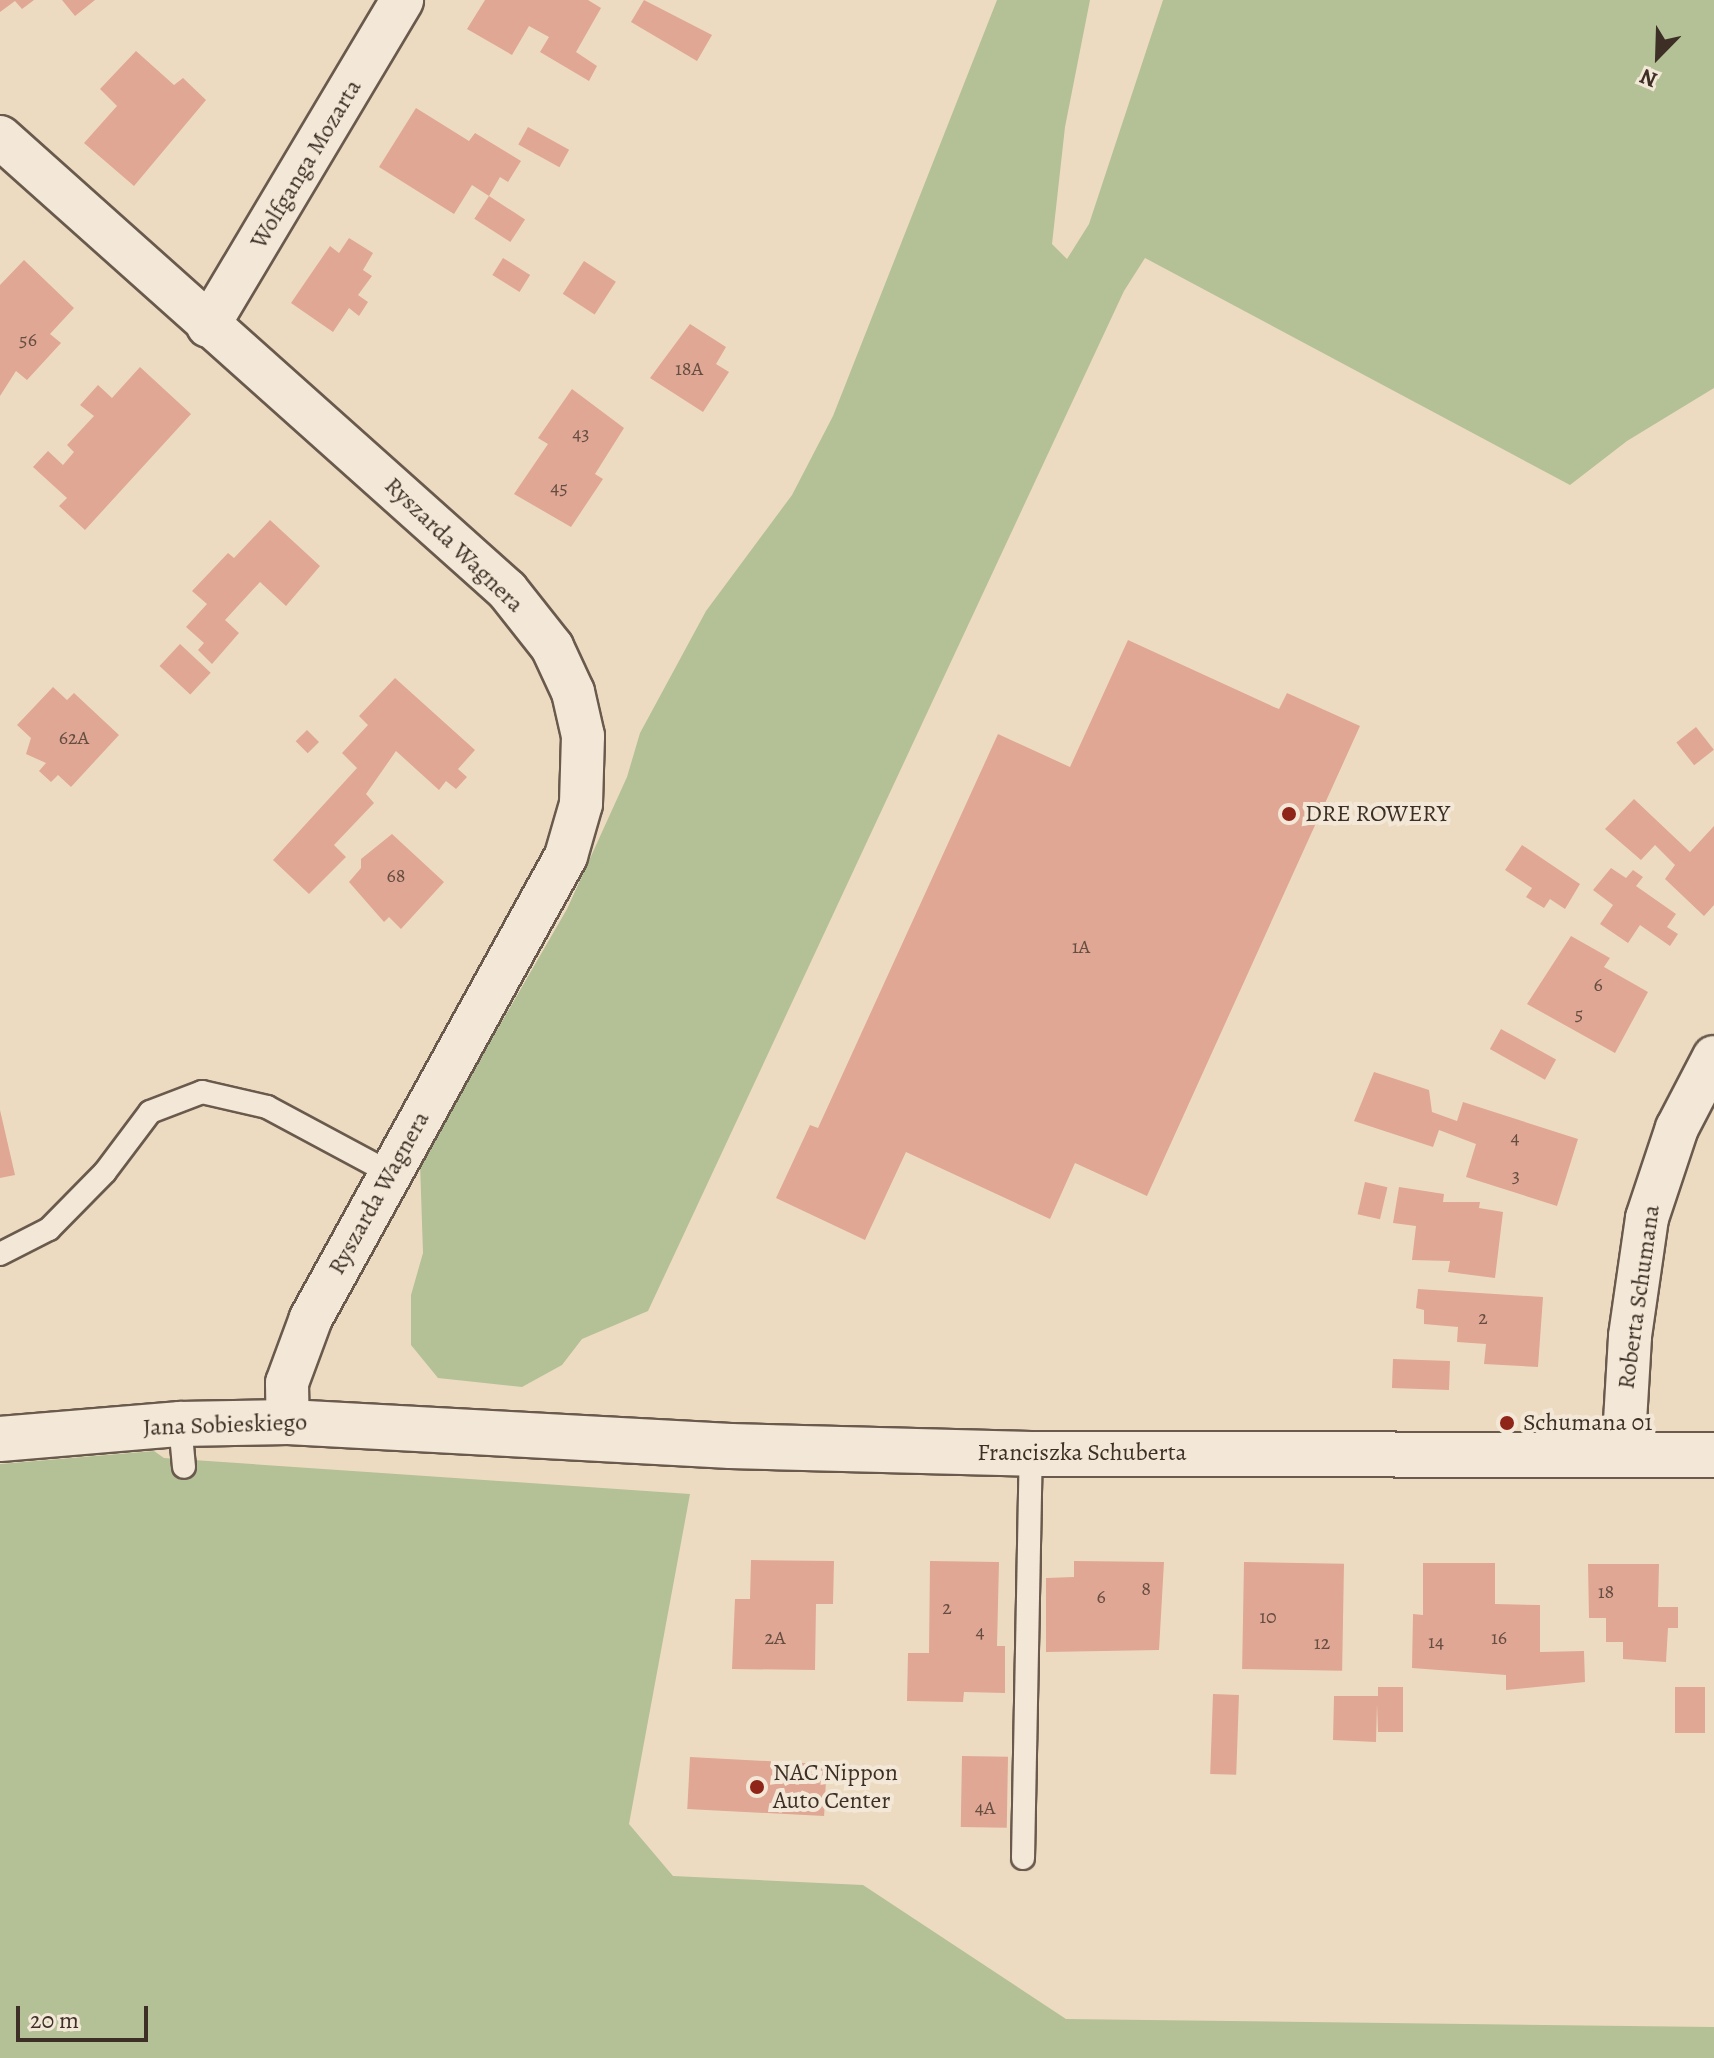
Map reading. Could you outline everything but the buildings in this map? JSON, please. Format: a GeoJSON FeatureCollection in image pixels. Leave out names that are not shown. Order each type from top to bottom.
{"type":"FeatureCollection","features":[{"type":"Feature","properties":{"kind":"main road","name":"Jana Sobieskiego"},"geometry":{"type":"LineString","coordinates":[[0,1439],[180,1424],[288,1422],[450,1429]]}},
{"type":"Feature","properties":{"kind":"main road","name":"Franciszka Schuberta"},"geometry":{"type":"LineString","coordinates":[[450,1429],[730,1446],[1031,1454],[1714,1455]]}},
{"type":"Feature","properties":{"kind":"street","name":"Wolfganga Mozarta"},"geometry":{"type":"LineString","coordinates":[[208,326],[402,0]]}},
{"type":"Feature","properties":{"kind":"street","name":"Ryszarda Wagnera"},"geometry":{"type":"LineString","coordinates":[[0,137],[208,326],[401,491],[507,590],[552,647],[573,692],[583,736],[581,804],[566,856],[388,1172],[293,1355],[288,1422]]}},
{"type":"Feature","properties":{"kind":"street","name":"Roberta Schumana"},"geometry":{"type":"LineString","coordinates":[[1623,1455],[1630,1336],[1647,1218],[1677,1128],[1714,1057]]}},
{"type":"Feature","properties":{"kind":"lane"},"geometry":{"type":"LineString","coordinates":[[0,1254],[49,1229],[105,1172],[150,1112],[202,1092],[267,1107],[388,1172]]}},
{"type":"Feature","properties":{"kind":"lane"},"geometry":{"type":"LineString","coordinates":[[180,1424],[184,1467]]}},
{"type":"Feature","properties":{"kind":"lane"},"geometry":{"type":"LineString","coordinates":[[1023,1858],[1031,1454]]}},
{"type":"Feature","properties":{"kind":"green space"},"geometry":{"type":"Polygon","coordinates":[[[997,0],[1090,0],[1065,127],[1052,244],[1067,259],[1089,224],[1163,0],[1714,0],[1714,388],[1627,441],[1570,485],[1145,258],[1124,291],[648,1311],[582,1339],[562,1365],[522,1387],[438,1378],[411,1345],[411,1295],[423,1253],[420,1163],[567,909],[627,777],[640,733],[706,611],[792,495],[833,416],[997,0]]]}},
{"type":"Feature","properties":{"kind":"green space"},"geometry":{"type":"Polygon","coordinates":[[[154,1451],[164,1458],[690,1494],[629,1824],[673,1876],[863,1885],[1066,2019],[1714,2027],[1714,2058],[0,2058],[0,1464],[154,1451]]]}},
{"type":"Feature","properties":{"kind":"place","name":"DRE ROWERY"},"geometry":{"type":"Point","coordinates":[1289,814]}},
{"type":"Feature","properties":{"kind":"place","name":"Schumana 01"},"geometry":{"type":"Point","coordinates":[1507,1423]}},
{"type":"Feature","properties":{"kind":"place","name":"NAC Nippon Auto Center"},"geometry":{"type":"Point","coordinates":[757,1787]}}]}
